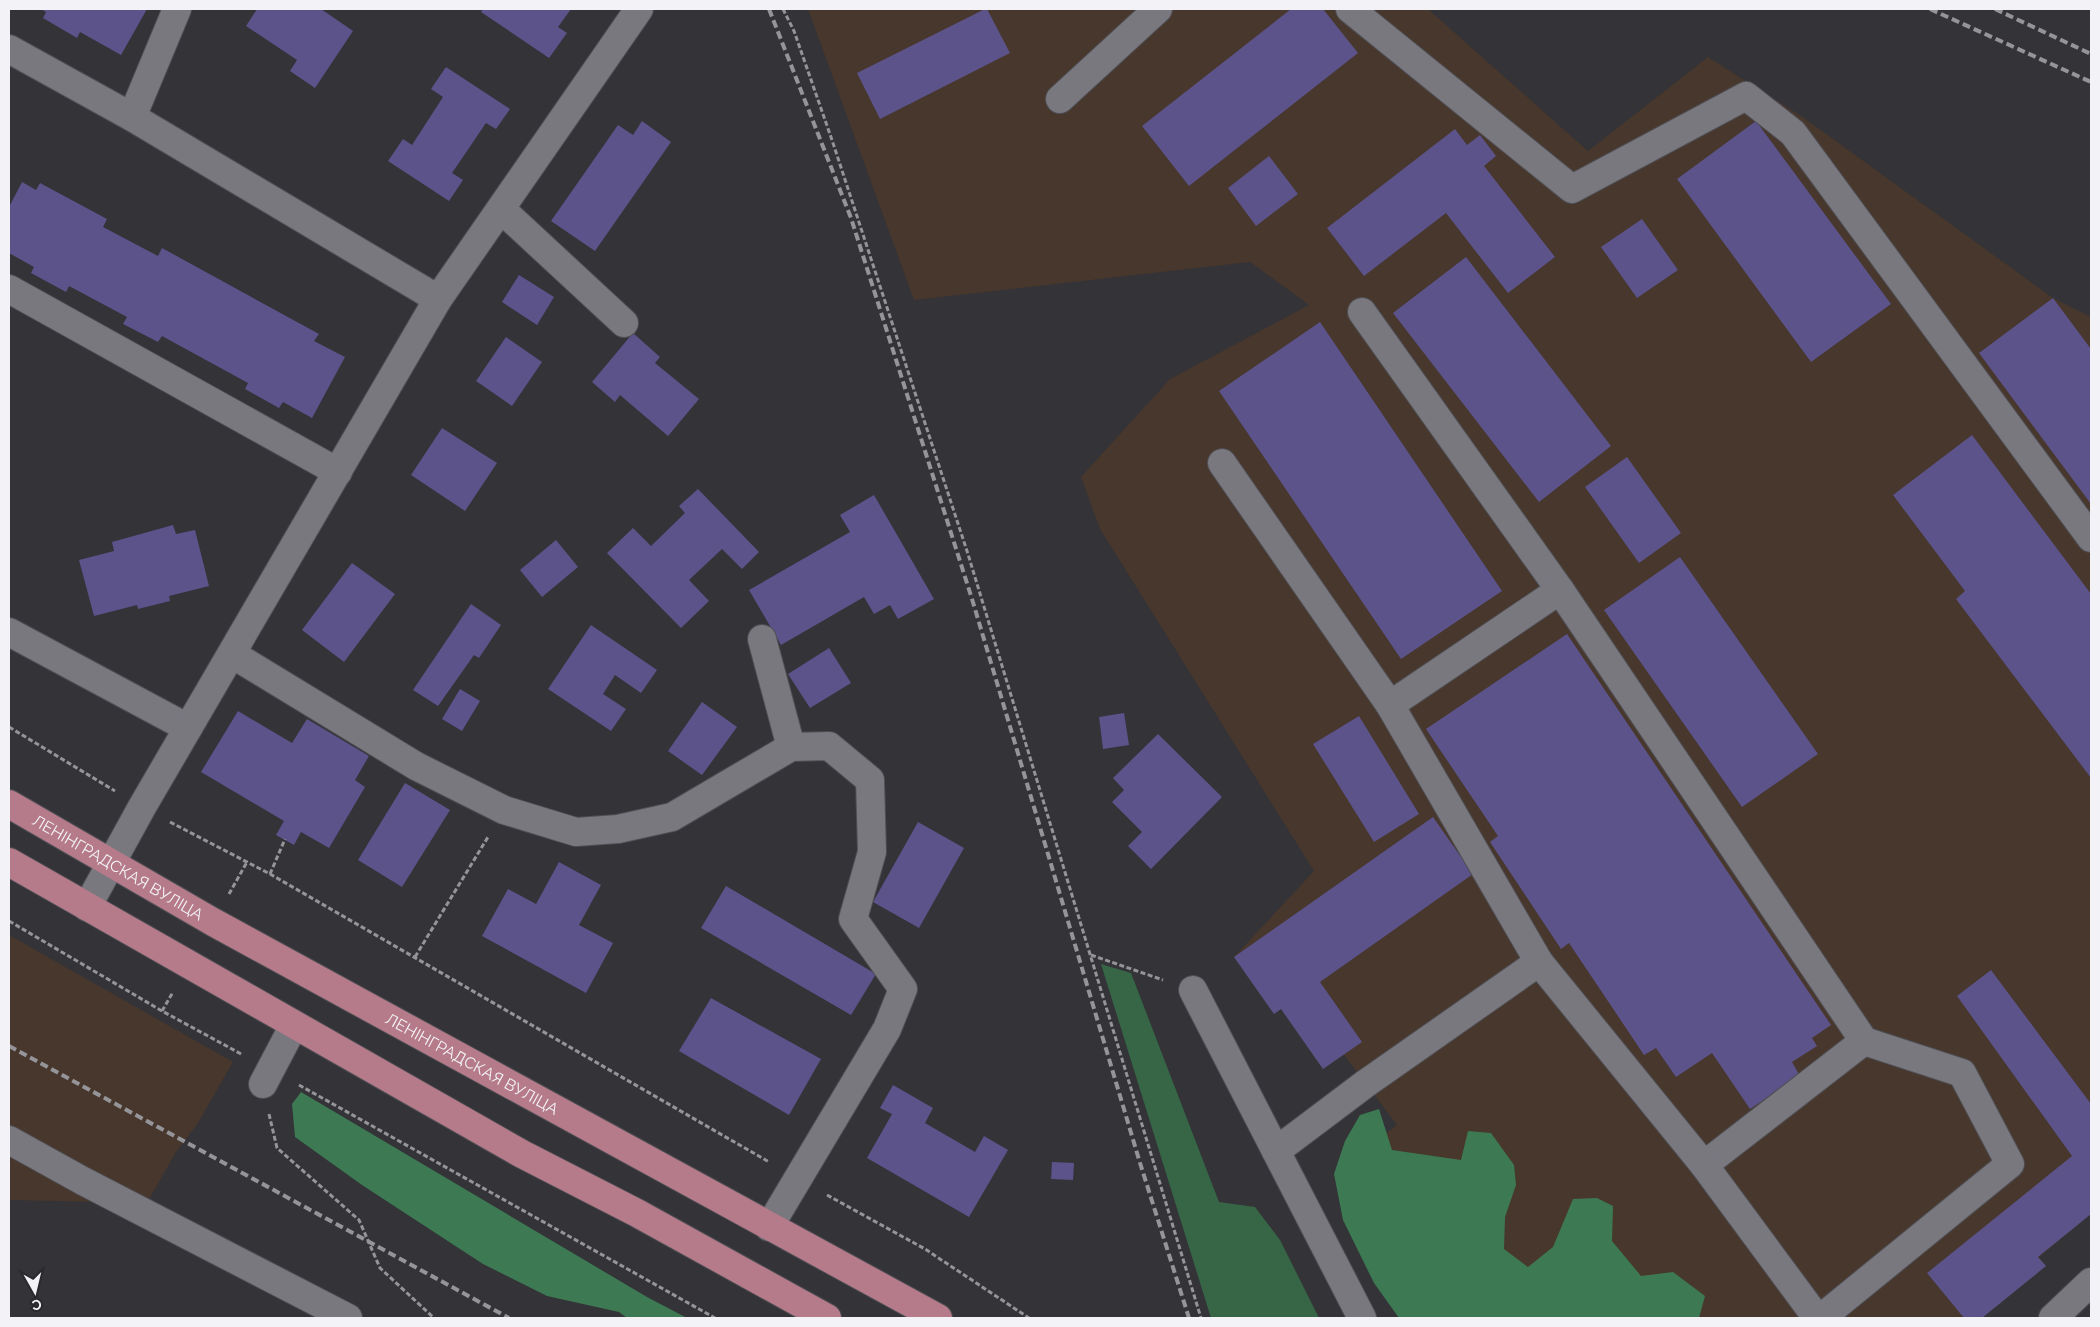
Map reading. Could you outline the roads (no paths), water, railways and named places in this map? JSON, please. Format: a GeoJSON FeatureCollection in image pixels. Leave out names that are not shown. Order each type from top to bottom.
{"type":"FeatureCollection","features":[{"type":"Feature","properties":{"kind":"main road","name":"ЛЕНІНГРАДСКАЯ ВУЛІЦА"},"geometry":{"type":"LineString","coordinates":[[9,804],[235,935],[938,1318]]}},
{"type":"Feature","properties":{"kind":"main road"},"geometry":{"type":"LineString","coordinates":[[9,862],[522,1154],[637,1213],[827,1318]]}},
{"type":"Feature","properties":{"kind":"street"},"geometry":{"type":"LineString","coordinates":[[132,117],[177,9]]}},
{"type":"Feature","properties":{"kind":"street"},"geometry":{"type":"LineString","coordinates":[[87,907],[142,807],[438,299],[639,9]]}},
{"type":"Feature","properties":{"kind":"street"},"geometry":{"type":"LineString","coordinates":[[1060,99],[1158,9]]}},
{"type":"Feature","properties":{"kind":"street"},"geometry":{"type":"LineString","coordinates":[[1350,9],[1572,189],[1746,96],[1792,133],[2091,538]]}},
{"type":"Feature","properties":{"kind":"street"},"geometry":{"type":"LineString","coordinates":[[9,49],[132,117],[438,299]]}},
{"type":"Feature","properties":{"kind":"street"},"geometry":{"type":"LineString","coordinates":[[500,209],[624,323]]}},
{"type":"Feature","properties":{"kind":"street"},"geometry":{"type":"LineString","coordinates":[[9,289],[338,472]]}},
{"type":"Feature","properties":{"kind":"street"},"geometry":{"type":"LineString","coordinates":[[1222,462],[1390,705],[1539,962],[1704,1165],[1819,1318],[2010,1164],[1962,1073],[1864,1041],[1560,590],[1362,312]]}},
{"type":"Feature","properties":{"kind":"street"},"geometry":{"type":"LineString","coordinates":[[1390,705],[1560,590]]}},
{"type":"Feature","properties":{"kind":"street"},"geometry":{"type":"LineString","coordinates":[[9,632],[188,728]]}},
{"type":"Feature","properties":{"kind":"street"},"geometry":{"type":"LineString","coordinates":[[762,639],[791,747]]}},
{"type":"Feature","properties":{"kind":"street"},"geometry":{"type":"LineString","coordinates":[[232,654],[416,766],[504,810],[576,832],[618,829],[672,818],[791,747],[829,746],[870,780],[872,852],[853,918],[903,989],[887,1029],[769,1227]]}},
{"type":"Feature","properties":{"kind":"street"},"geometry":{"type":"LineString","coordinates":[[1276,1151],[1365,1084],[1539,962]]}},
{"type":"Feature","properties":{"kind":"street"},"geometry":{"type":"LineString","coordinates":[[1193,990],[1362,1318]]}},
{"type":"Feature","properties":{"kind":"street"},"geometry":{"type":"LineString","coordinates":[[266,1077],[294,1025]]}},
{"type":"Feature","properties":{"kind":"street"},"geometry":{"type":"LineString","coordinates":[[1704,1165],[1864,1041]]}},
{"type":"Feature","properties":{"kind":"street"},"geometry":{"type":"LineString","coordinates":[[9,1140],[92,1186],[348,1318]]}},
{"type":"Feature","properties":{"kind":"street"},"geometry":{"type":"LineString","coordinates":[[2053,1318],[2091,1282]]}},
{"type":"Feature","properties":{"kind":"railway"},"geometry":{"type":"LineString","coordinates":[[769,9],[851,218],[972,599],[1140,1163],[1189,1318]]}},
{"type":"Feature","properties":{"kind":"railway"},"geometry":{"type":"LineString","coordinates":[[1930,9],[2091,82]]}},
{"type":"Feature","properties":{"kind":"railway"},"geometry":{"type":"LineString","coordinates":[[1995,9],[2091,54]]}},
{"type":"Feature","properties":{"kind":"railway"},"geometry":{"type":"LineString","coordinates":[[9,1046],[509,1318]]}}]}
